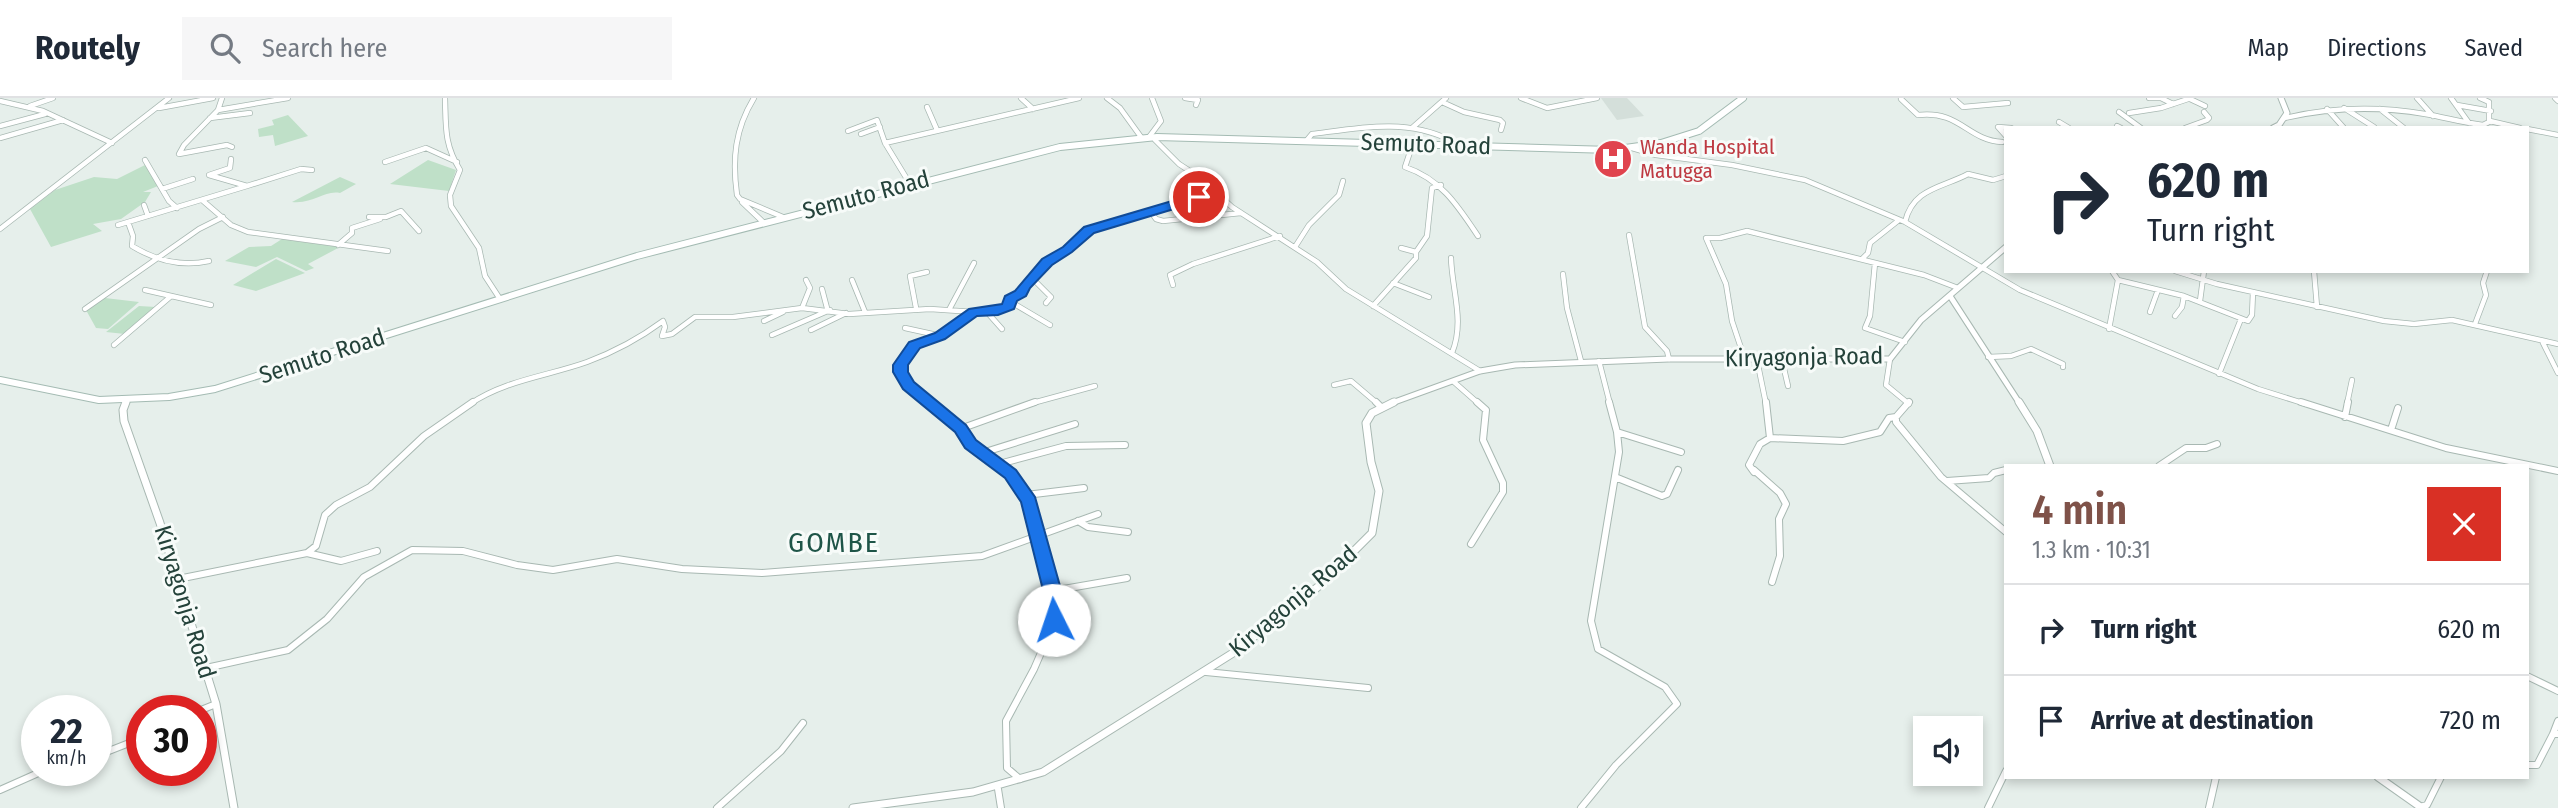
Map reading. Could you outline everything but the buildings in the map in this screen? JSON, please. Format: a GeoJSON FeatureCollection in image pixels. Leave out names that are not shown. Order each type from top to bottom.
{"type":"FeatureCollection","features":[{"type":"Feature","properties":{"kind":"main road","name":"Semuto Road"},"geometry":{"type":"LineString","coordinates":[[0,380],[99,400],[182,395],[233,384],[636,256],[1047,149],[1141,137],[1591,150],[1632,148],[1673,140],[1699,131],[1743,98]]}},
{"type":"Feature","properties":{"kind":"street"},"geometry":{"type":"LineString","coordinates":[[34,110],[30,106],[54,98]]}},
{"type":"Feature","properties":{"kind":"street"},"geometry":{"type":"LineString","coordinates":[[0,229],[169,98]]}},
{"type":"Feature","properties":{"kind":"street"},"geometry":{"type":"LineString","coordinates":[[156,108],[213,98]]}},
{"type":"Feature","properties":{"kind":"street"},"geometry":{"type":"LineString","coordinates":[[222,98],[218,110],[184,145],[179,154],[227,145],[232,147]]}},
{"type":"Feature","properties":{"kind":"street"},"geometry":{"type":"LineString","coordinates":[[218,110],[288,98]]}},
{"type":"Feature","properties":{"kind":"street"},"geometry":{"type":"LineString","coordinates":[[445,98],[446,139],[449,151],[460,170],[450,195],[451,206],[479,248],[485,276],[500,299]]}},
{"type":"Feature","properties":{"kind":"street"},"geometry":{"type":"LineString","coordinates":[[754,98],[740,126],[732,163],[740,200],[763,222]]}},
{"type":"Feature","properties":{"kind":"street"},"geometry":{"type":"LineString","coordinates":[[1021,98],[1033,109]]}},
{"type":"Feature","properties":{"kind":"street"},"geometry":{"type":"LineString","coordinates":[[885,143],[1079,98]]}},
{"type":"Feature","properties":{"kind":"street"},"geometry":{"type":"LineString","coordinates":[[1107,98],[1120,108],[1141,137]]}},
{"type":"Feature","properties":{"kind":"street"},"geometry":{"type":"LineString","coordinates":[[1152,98],[1161,121],[1153,137],[1179,164],[1241,213],[1280,236],[1323,267],[1337,283],[1480,371]]}},
{"type":"Feature","properties":{"kind":"street"},"geometry":{"type":"LineString","coordinates":[[1185,98],[1198,100],[1196,105]]}},
{"type":"Feature","properties":{"kind":"street"},"geometry":{"type":"LineString","coordinates":[[1521,98],[1547,108],[1597,98]]}},
{"type":"Feature","properties":{"kind":"street"},"geometry":{"type":"LineString","coordinates":[[1953,98],[1964,107],[2008,103]]}},
{"type":"Feature","properties":{"kind":"street"},"geometry":{"type":"LineString","coordinates":[[2148,99],[2161,98],[2173,104]]}},
{"type":"Feature","properties":{"kind":"street"},"geometry":{"type":"LineString","coordinates":[[2129,113],[2190,98],[2205,106]]}},
{"type":"Feature","properties":{"kind":"street"},"geometry":{"type":"LineString","coordinates":[[2281,98],[2287,113],[2282,126]]}},
{"type":"Feature","properties":{"kind":"street"},"geometry":{"type":"LineString","coordinates":[[2417,98],[2433,116]]}},
{"type":"Feature","properties":{"kind":"street"},"geometry":{"type":"LineString","coordinates":[[2451,98],[2469,123]]}},
{"type":"Feature","properties":{"kind":"street"},"geometry":{"type":"LineString","coordinates":[[2480,98],[2488,102],[2490,121]]}},
{"type":"Feature","properties":{"kind":"street"},"geometry":{"type":"LineString","coordinates":[[1901,99],[1918,115],[1944,114],[1995,143],[2004,144]]}},
{"type":"Feature","properties":{"kind":"street"},"geometry":{"type":"LineString","coordinates":[[1412,128],[1444,100],[1464,112],[1500,120],[1503,122],[1501,130]]}},
{"type":"Feature","properties":{"kind":"street"},"geometry":{"type":"LineString","coordinates":[[0,101],[13,102],[63,120],[112,142]]}},
{"type":"Feature","properties":{"kind":"street"},"geometry":{"type":"LineString","coordinates":[[2457,105],[2491,111]]}},
{"type":"Feature","properties":{"kind":"street"},"geometry":{"type":"LineString","coordinates":[[927,107],[937,130]]}},
{"type":"Feature","properties":{"kind":"street"},"geometry":{"type":"LineString","coordinates":[[2344,108],[2372,126]]}},
{"type":"Feature","properties":{"kind":"street"},"geometry":{"type":"LineString","coordinates":[[2285,118],[2327,109],[2380,109],[2483,125],[2490,121],[2511,126]]}},
{"type":"Feature","properties":{"kind":"street"},"geometry":{"type":"LineString","coordinates":[[2327,109],[2342,126]]}},
{"type":"Feature","properties":{"kind":"street"},"geometry":{"type":"LineString","coordinates":[[2380,109],[2401,126]]}},
{"type":"Feature","properties":{"kind":"street"},"geometry":{"type":"LineString","coordinates":[[2190,126],[2209,118],[2204,112]]}},
{"type":"Feature","properties":{"kind":"street"},"geometry":{"type":"LineString","coordinates":[[210,118],[250,113]]}},
{"type":"Feature","properties":{"kind":"street"},"geometry":{"type":"LineString","coordinates":[[2119,113],[2138,126]]}},
{"type":"Feature","properties":{"kind":"street"},"geometry":{"type":"LineString","coordinates":[[0,126],[45,114]]}},
{"type":"Feature","properties":{"kind":"street"},"geometry":{"type":"LineString","coordinates":[[0,138],[63,120]]}},
{"type":"Feature","properties":{"kind":"street"},"geometry":{"type":"LineString","coordinates":[[848,131],[875,120],[885,143],[910,184]]}},
{"type":"Feature","properties":{"kind":"street"},"geometry":{"type":"LineString","coordinates":[[2059,122],[2066,126]]}},
{"type":"Feature","properties":{"kind":"street"},"geometry":{"type":"LineString","coordinates":[[860,134],[880,127]]}},
{"type":"Feature","properties":{"kind":"street"},"geometry":{"type":"LineString","coordinates":[[1307,140],[1312,134],[1346,130],[1412,128],[1441,135],[1450,140],[1451,145]]}},
{"type":"Feature","properties":{"kind":"street"},"geometry":{"type":"LineString","coordinates":[[2529,130],[2558,135]]}},
{"type":"Feature","properties":{"kind":"street"},"geometry":{"type":"LineString","coordinates":[[1413,143],[1405,167],[1430,174],[1478,236]]}},
{"type":"Feature","properties":{"kind":"street"},"geometry":{"type":"LineString","coordinates":[[386,162],[426,148],[457,162]]}},
{"type":"Feature","properties":{"kind":"street"},"geometry":{"type":"LineString","coordinates":[[1632,148],[1656,155],[1732,165],[1798,178],[1905,222],[2020,290],[2220,374],[2276,396],[2486,461],[2508,464]]}},
{"type":"Feature","properties":{"kind":"street"},"geometry":{"type":"LineString","coordinates":[[231,159],[230,168],[209,175],[247,186]]}},
{"type":"Feature","properties":{"kind":"street"},"geometry":{"type":"LineString","coordinates":[[145,160],[163,191],[177,208]]}},
{"type":"Feature","properties":{"kind":"street"},"geometry":{"type":"LineString","coordinates":[[118,225],[177,208],[192,200],[202,200],[301,169],[312,170]]}},
{"type":"Feature","properties":{"kind":"street"},"geometry":{"type":"LineString","coordinates":[[1905,222],[1908,209],[1917,197],[1937,185],[1948,185],[1968,174],[1993,180],[2004,177]]}},
{"type":"Feature","properties":{"kind":"street"},"geometry":{"type":"LineString","coordinates":[[154,196],[193,179]]}},
{"type":"Feature","properties":{"kind":"street"},"geometry":{"type":"LineString","coordinates":[[1295,247],[1314,220],[1339,195],[1343,181]]}},
{"type":"Feature","properties":{"kind":"street"},"geometry":{"type":"LineString","coordinates":[[1373,306],[1415,261],[1416,252],[1426,241],[1429,231],[1428,207],[1432,188],[1441,185]]}},
{"type":"Feature","properties":{"kind":"street"},"geometry":{"type":"LineString","coordinates":[[307,553],[316,546],[325,515],[335,505],[370,487],[424,436],[479,398],[532,376],[586,362],[642,336],[663,321],[666,327],[662,336],[667,336],[695,317],[712,320],[802,308],[830,309],[846,313],[950,308],[974,312],[998,311],[1009,306],[1010,299],[1021,293],[1024,286],[1047,262],[1068,249],[1089,230],[1215,192]]}},
{"type":"Feature","properties":{"kind":"street"},"geometry":{"type":"LineString","coordinates":[[202,200],[231,225],[248,232],[388,251]]}},
{"type":"Feature","properties":{"kind":"street"},"geometry":{"type":"LineString","coordinates":[[740,200],[783,217]]}},
{"type":"Feature","properties":{"kind":"street"},"geometry":{"type":"LineString","coordinates":[[144,205],[149,216]]}},
{"type":"Feature","properties":{"kind":"street"},"geometry":{"type":"LineString","coordinates":[[338,245],[352,233],[352,228],[401,211],[419,231]]}},
{"type":"Feature","properties":{"kind":"street"},"geometry":{"type":"LineString","coordinates":[[1152,212],[1156,219],[1163,221],[1241,213]]}},
{"type":"Feature","properties":{"kind":"street"},"geometry":{"type":"LineString","coordinates":[[369,217],[386,217]]}},
{"type":"Feature","properties":{"kind":"street"},"geometry":{"type":"LineString","coordinates":[[85,309],[202,224],[223,218]]}},
{"type":"Feature","properties":{"kind":"street"},"geometry":{"type":"LineString","coordinates":[[1861,259],[1868,253],[1870,243],[1899,220]]}},
{"type":"Feature","properties":{"kind":"street"},"geometry":{"type":"LineString","coordinates":[[128,222],[133,236],[132,246],[152,258],[160,257],[196,266],[209,261]]}},
{"type":"Feature","properties":{"kind":"street"},"geometry":{"type":"LineString","coordinates":[[1745,360],[1730,317],[1726,284],[1706,238],[1720,238],[1747,231],[1924,275],[1958,288]]}},
{"type":"Feature","properties":{"kind":"street"},"geometry":{"type":"LineString","coordinates":[[1629,235],[1645,327],[1667,351],[1669,359]]}},
{"type":"Feature","properties":{"kind":"street"},"geometry":{"type":"LineString","coordinates":[[1173,285],[1170,275],[1186,265],[1237,251],[1262,239],[1280,236]]}},
{"type":"Feature","properties":{"kind":"street"},"geometry":{"type":"LineString","coordinates":[[180,242],[190,245]]}},
{"type":"Feature","properties":{"kind":"street"},"geometry":{"type":"LineString","coordinates":[[1401,248],[1416,252]]}},
{"type":"Feature","properties":{"kind":"street","name":"Kiryagonja Road"},"geometry":{"type":"LineString","coordinates":[[853,808],[998,789],[1023,781],[1043,772],[1159,697],[1206,672],[1319,586],[1372,533],[1379,491],[1371,462],[1366,423],[1368,417],[1381,407],[1480,371],[1515,365],[1669,359],[1890,359],[1918,324],[2004,249]]}},
{"type":"Feature","properties":{"kind":"street"},"geometry":{"type":"LineString","coordinates":[[1451,258],[1451,277],[1461,325],[1452,353]]}},
{"type":"Feature","properties":{"kind":"street"},"geometry":{"type":"LineString","coordinates":[[950,308],[974,263]]}},
{"type":"Feature","properties":{"kind":"street"},"geometry":{"type":"LineString","coordinates":[[1875,263],[1870,316],[1866,328],[1905,342]]}},
{"type":"Feature","properties":{"kind":"street"},"geometry":{"type":"LineString","coordinates":[[916,309],[909,278],[911,275],[927,272]]}},
{"type":"Feature","properties":{"kind":"street"},"geometry":{"type":"LineString","coordinates":[[2112,273],[2118,280],[2200,301],[2242,319],[2252,319],[2253,292]]}},
{"type":"Feature","properties":{"kind":"street"},"geometry":{"type":"LineString","coordinates":[[2181,273],[2317,307],[2401,323],[2441,320],[2475,324],[2558,344]]}},
{"type":"Feature","properties":{"kind":"street"},"geometry":{"type":"LineString","coordinates":[[2200,301],[2204,273]]}},
{"type":"Feature","properties":{"kind":"street"},"geometry":{"type":"LineString","coordinates":[[2314,273],[2317,307]]}},
{"type":"Feature","properties":{"kind":"street"},"geometry":{"type":"LineString","coordinates":[[2475,324],[2486,295],[2483,283],[2486,273]]}},
{"type":"Feature","properties":{"kind":"street"},"geometry":{"type":"LineString","coordinates":[[1563,274],[1567,308],[1581,361]]}},
{"type":"Feature","properties":{"kind":"street"},"geometry":{"type":"LineString","coordinates":[[1033,279],[1051,297],[1046,303]]}},
{"type":"Feature","properties":{"kind":"street"},"geometry":{"type":"LineString","coordinates":[[802,308],[810,288],[806,280]]}},
{"type":"Feature","properties":{"kind":"street"},"geometry":{"type":"LineString","coordinates":[[852,280],[865,312]]}},
{"type":"Feature","properties":{"kind":"street"},"geometry":{"type":"LineString","coordinates":[[2109,329],[2118,280]]}},
{"type":"Feature","properties":{"kind":"street"},"geometry":{"type":"LineString","coordinates":[[1392,283],[1429,297]]}},
{"type":"Feature","properties":{"kind":"street"},"geometry":{"type":"LineString","coordinates":[[822,289],[830,309]]}},
{"type":"Feature","properties":{"kind":"street"},"geometry":{"type":"LineString","coordinates":[[145,290],[211,305]]}},
{"type":"Feature","properties":{"kind":"street"},"geometry":{"type":"LineString","coordinates":[[2150,312],[2158,290]]}},
{"type":"Feature","properties":{"kind":"street"},"geometry":{"type":"LineString","coordinates":[[1950,296],[2037,432],[2049,464]]}},
{"type":"Feature","properties":{"kind":"street"},"geometry":{"type":"LineString","coordinates":[[2175,316],[2182,307],[2184,296]]}},
{"type":"Feature","properties":{"kind":"street"},"geometry":{"type":"LineString","coordinates":[[114,345],[170,297]]}},
{"type":"Feature","properties":{"kind":"street"},"geometry":{"type":"LineString","coordinates":[[1011,302],[1050,325]]}},
{"type":"Feature","properties":{"kind":"street"},"geometry":{"type":"LineString","coordinates":[[764,321],[790,309]]}},
{"type":"Feature","properties":{"kind":"street"},"geometry":{"type":"LineString","coordinates":[[772,335],[830,309]]}},
{"type":"Feature","properties":{"kind":"street"},"geometry":{"type":"LineString","coordinates":[[986,311],[1002,329]]}},
{"type":"Feature","properties":{"kind":"street"},"geometry":{"type":"LineString","coordinates":[[974,312],[940,336],[914,345],[901,365],[900,372],[909,385],[960,429],[971,444],[1014,478],[1033,509],[1052,591],[1054,625],[1006,721],[1007,768],[1023,781]]}},
{"type":"Feature","properties":{"kind":"street"},"geometry":{"type":"LineString","coordinates":[[811,330],[846,313]]}},
{"type":"Feature","properties":{"kind":"street"},"geometry":{"type":"LineString","coordinates":[[2220,374],[2242,319]]}},
{"type":"Feature","properties":{"kind":"street"},"geometry":{"type":"LineString","coordinates":[[905,328],[940,336]]}},
{"type":"Feature","properties":{"kind":"street"},"geometry":{"type":"LineString","coordinates":[[2542,341],[2558,373]]}},
{"type":"Feature","properties":{"kind":"street"},"geometry":{"type":"LineString","coordinates":[[1989,357],[2011,356],[2031,349],[2063,364],[2063,367]]}},
{"type":"Feature","properties":{"kind":"street"},"geometry":{"type":"LineString","coordinates":[[1749,465],[1760,444],[1770,439],[1848,440],[1880,432],[1889,418],[1896,417],[1910,402],[1886,385],[1890,359]]}},
{"type":"Feature","properties":{"kind":"street"},"geometry":{"type":"LineString","coordinates":[[1757,360],[1769,418],[1770,439]]}},
{"type":"Feature","properties":{"kind":"street"},"geometry":{"type":"LineString","coordinates":[[1782,360],[1788,386]]}},
{"type":"Feature","properties":{"kind":"street"},"geometry":{"type":"LineString","coordinates":[[1581,808],[1616,765],[1677,704],[1665,687],[1601,652],[1591,621],[1619,449],[1599,361]]}},
{"type":"Feature","properties":{"kind":"street"},"geometry":{"type":"LineString","coordinates":[[2345,417],[2352,380]]}},
{"type":"Feature","properties":{"kind":"street"},"geometry":{"type":"LineString","coordinates":[[1334,385],[1351,381],[1381,407]]}},
{"type":"Feature","properties":{"kind":"street"},"geometry":{"type":"LineString","coordinates":[[1454,382],[1486,410],[1483,440],[1503,483],[1503,492],[1471,544]]}},
{"type":"Feature","properties":{"kind":"street"},"geometry":{"type":"LineString","coordinates":[[960,429],[1015,408],[1096,386]]}},
{"type":"Feature","properties":{"kind":"street","name":"Kiryagonja Road"},"geometry":{"type":"LineString","coordinates":[[127,400],[122,410],[124,421],[178,579],[214,695]]}},
{"type":"Feature","properties":{"kind":"street"},"geometry":{"type":"LineString","coordinates":[[2391,430],[2398,408]]}},
{"type":"Feature","properties":{"kind":"street"},"geometry":{"type":"LineString","coordinates":[[1896,417],[1896,422],[1947,481],[2004,530]]}},
{"type":"Feature","properties":{"kind":"street"},"geometry":{"type":"LineString","coordinates":[[982,453],[1075,424]]}},
{"type":"Feature","properties":{"kind":"street"},"geometry":{"type":"LineString","coordinates":[[1617,432],[1681,452]]}},
{"type":"Feature","properties":{"kind":"street"},"geometry":{"type":"LineString","coordinates":[[2162,464],[2194,445],[2206,448],[2217,444]]}},
{"type":"Feature","properties":{"kind":"street"},"geometry":{"type":"LineString","coordinates":[[999,464],[1066,446],[1125,445]]}},
{"type":"Feature","properties":{"kind":"street"},"geometry":{"type":"LineString","coordinates":[[1749,465],[1754,472]]}},
{"type":"Feature","properties":{"kind":"street"},"geometry":{"type":"LineString","coordinates":[[1749,465],[1780,493],[1786,504],[1779,519],[1780,555],[1772,582]]}},
{"type":"Feature","properties":{"kind":"street"},"geometry":{"type":"LineString","coordinates":[[2529,467],[2558,471]]}},
{"type":"Feature","properties":{"kind":"street"},"geometry":{"type":"LineString","coordinates":[[1615,477],[1662,496],[1667,494],[1678,470]]}},
{"type":"Feature","properties":{"kind":"street"},"geometry":{"type":"LineString","coordinates":[[1947,481],[1989,478],[1994,473],[2004,470]]}},
{"type":"Feature","properties":{"kind":"street"},"geometry":{"type":"LineString","coordinates":[[1026,495],[1084,488]]}},
{"type":"Feature","properties":{"kind":"street"},"geometry":{"type":"LineString","coordinates":[[206,668],[288,650],[327,619],[364,577],[412,550],[463,551],[517,565],[553,570],[617,559],[682,569],[762,573],[982,556],[1023,545],[1098,514]]}},
{"type":"Feature","properties":{"kind":"street"},"geometry":{"type":"LineString","coordinates":[[1079,521],[1088,527],[1128,532]]}},
{"type":"Feature","properties":{"kind":"street"},"geometry":{"type":"LineString","coordinates":[[178,579],[307,553],[341,561],[377,551]]}},
{"type":"Feature","properties":{"kind":"street"},"geometry":{"type":"LineString","coordinates":[[1052,591],[1127,578]]}},
{"type":"Feature","properties":{"kind":"street"},"geometry":{"type":"LineString","coordinates":[[1206,672],[1368,688]]}},
{"type":"Feature","properties":{"kind":"street"},"geometry":{"type":"LineString","coordinates":[[2529,677],[2558,691]]}},
{"type":"Feature","properties":{"kind":"street","name":"Kiryagonja Road"},"geometry":{"type":"LineString","coordinates":[[217,710],[234,808]]}},
{"type":"Feature","properties":{"kind":"street"},"geometry":{"type":"LineString","coordinates":[[2529,765],[2537,765],[2556,734],[2558,721]]}},
{"type":"Feature","properties":{"kind":"street"},"geometry":{"type":"LineString","coordinates":[[717,808],[781,751],[803,723]]}},
{"type":"Feature","properties":{"kind":"street"},"geometry":{"type":"LineString","coordinates":[[1988,808],[2004,775]]}},
{"type":"Feature","properties":{"kind":"street"},"geometry":{"type":"LineString","coordinates":[[2209,808],[2216,779]]}},
{"type":"Feature","properties":{"kind":"street"},"geometry":{"type":"LineString","coordinates":[[2381,779],[2421,807],[2427,805],[2440,779]]}},
{"type":"Feature","properties":{"kind":"street"},"geometry":{"type":"LineString","coordinates":[[0,790],[21,781]]}},
{"type":"Feature","properties":{"kind":"street"},"geometry":{"type":"LineString","coordinates":[[998,789],[1001,808]]}},
{"type":"Feature","properties":{"kind":"shaded area"},"geometry":{"type":"Polygon","coordinates":[[[1601,98],[1627,98],[1644,116],[1617,120],[1601,98]]]}},
{"type":"Feature","properties":{"kind":"green space"},"geometry":{"type":"Polygon","coordinates":[[[288,115],[308,136],[275,146],[273,135],[259,137],[258,129],[274,125],[272,120],[288,115]]]}},
{"type":"Feature","properties":{"kind":"green space"},"geometry":{"type":"Polygon","coordinates":[[[428,160],[456,170],[449,191],[390,184],[428,160]]]}},
{"type":"Feature","properties":{"kind":"green space"},"geometry":{"type":"Polygon","coordinates":[[[145,165],[158,186],[143,192],[151,192],[145,202],[121,219],[93,224],[102,231],[51,247],[30,209],[55,190],[94,177],[117,179],[145,165]]]}},
{"type":"Feature","properties":{"kind":"green space"},"geometry":{"type":"Polygon","coordinates":[[[340,177],[356,184],[340,193],[292,202],[340,177]]]}},
{"type":"Feature","properties":{"kind":"green space"},"geometry":{"type":"Polygon","coordinates":[[[282,239],[340,247],[308,264],[314,268],[306,271],[277,257],[256,267],[225,261],[249,247],[271,246],[282,239]]]}},
{"type":"Feature","properties":{"kind":"green space"},"geometry":{"type":"Polygon","coordinates":[[[276,259],[305,273],[256,291],[233,285],[276,259]]]}},
{"type":"Feature","properties":{"kind":"green space"},"geometry":{"type":"Polygon","coordinates":[[[105,298],[139,302],[108,329],[96,328],[86,310],[105,298]]]}},
{"type":"Feature","properties":{"kind":"green space"},"geometry":{"type":"Polygon","coordinates":[[[139,306],[156,307],[125,334],[106,332],[139,306]]]}},
{"type":"Feature","properties":{"kind":"place","name":"Wanda Hospital Matugga"},"geometry":{"type":"Point","coordinates":[1613,159]}},
{"type":"Feature","properties":{"kind":"district","name":"GOMBE"},"geometry":{"type":"Point","coordinates":[834,542]}},
{"type":"Feature","properties":{"kind":"route"},"geometry":{"type":"LineString","coordinates":[[1054,620],[1051,586],[1029,501],[1010,474],[971,444],[960,429],[909,385],[900,372],[901,365],[914,345],[940,336],[967,315],[980,311],[998,311],[1009,306],[1010,299],[1019,295],[1024,286],[1051,258],[1068,249],[1089,230],[1199,197]]}}]}
